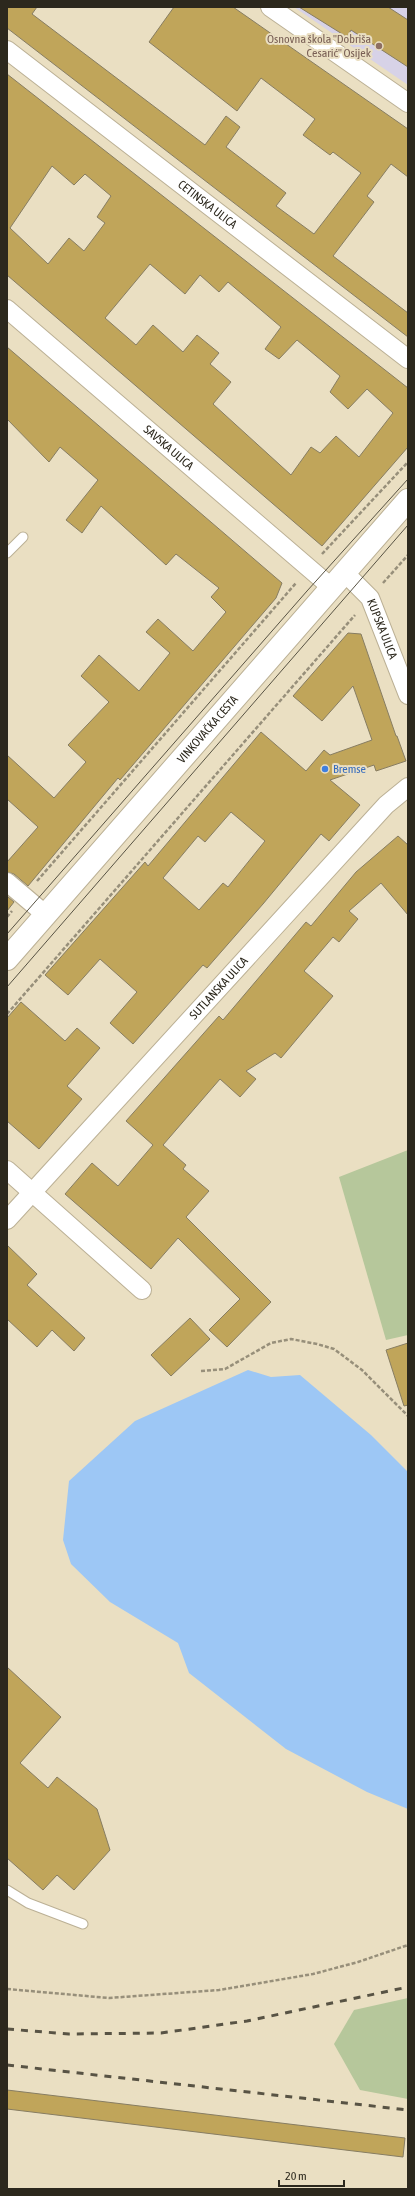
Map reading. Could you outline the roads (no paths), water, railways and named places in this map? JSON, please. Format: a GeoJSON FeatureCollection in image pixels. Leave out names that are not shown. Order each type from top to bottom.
{"type":"FeatureCollection","features":[{"type":"Feature","properties":{"kind":"main road","name":"VINKOVAČKA CESTA"},"geometry":{"type":"LineString","coordinates":[[7,959],[337,579],[408,500]]}},
{"type":"Feature","properties":{"kind":"street"},"geometry":{"type":"LineString","coordinates":[[270,7],[408,103]]}},
{"type":"Feature","properties":{"kind":"street","name":"CETINSKA ULICA"},"geometry":{"type":"LineString","coordinates":[[7,50],[408,359]]}},
{"type":"Feature","properties":{"kind":"street","name":"SAVSKA ULICA"},"geometry":{"type":"LineString","coordinates":[[7,309],[309,568],[337,579]]}},
{"type":"Feature","properties":{"kind":"street","name":"KUPSKA ULICA"},"geometry":{"type":"LineString","coordinates":[[337,579],[370,598],[408,695]]}},
{"type":"Feature","properties":{"kind":"street","name":"SUTLANSKA ULICA"},"geometry":{"type":"LineString","coordinates":[[7,1220],[386,805],[408,787]]}},
{"type":"Feature","properties":{"kind":"street"},"geometry":{"type":"LineString","coordinates":[[7,882],[46,915]]}},
{"type":"Feature","properties":{"kind":"street"},"geometry":{"type":"LineString","coordinates":[[7,1170],[142,1290]]}},
{"type":"Feature","properties":{"kind":"lane"},"geometry":{"type":"LineString","coordinates":[[7,553],[23,537]]}},
{"type":"Feature","properties":{"kind":"lane"},"geometry":{"type":"LineString","coordinates":[[7,1890],[28,1903],[83,1924]]}},
{"type":"Feature","properties":{"kind":"water"},"geometry":{"type":"Polygon","coordinates":[[[248,1370],[271,1377],[300,1375],[371,1435],[408,1472],[408,1809],[367,1792],[286,1749],[189,1673],[178,1643],[110,1602],[71,1564],[63,1540],[69,1481],[135,1421],[248,1370]]]}},
{"type":"Feature","properties":{"kind":"tram line"},"geometry":{"type":"LineString","coordinates":[[7,934],[307,591],[408,479]]}},
{"type":"Feature","properties":{"kind":"tram line"},"geometry":{"type":"LineString","coordinates":[[7,987],[408,525]]}},
{"type":"Feature","properties":{"kind":"railway"},"geometry":{"type":"LineString","coordinates":[[7,2029],[69,2034],[161,2033],[247,2021],[408,1987]]}},
{"type":"Feature","properties":{"kind":"railway"},"geometry":{"type":"LineString","coordinates":[[7,2065],[408,2110]]}},
{"type":"Feature","properties":{"kind":"place","name":"Osnovna škola \"Dobriša Cesarić\" Osijek"},"geometry":{"type":"Point","coordinates":[379,46]}},
{"type":"Feature","properties":{"kind":"place","name":"Bremse"},"geometry":{"type":"Point","coordinates":[325,769]}}]}
